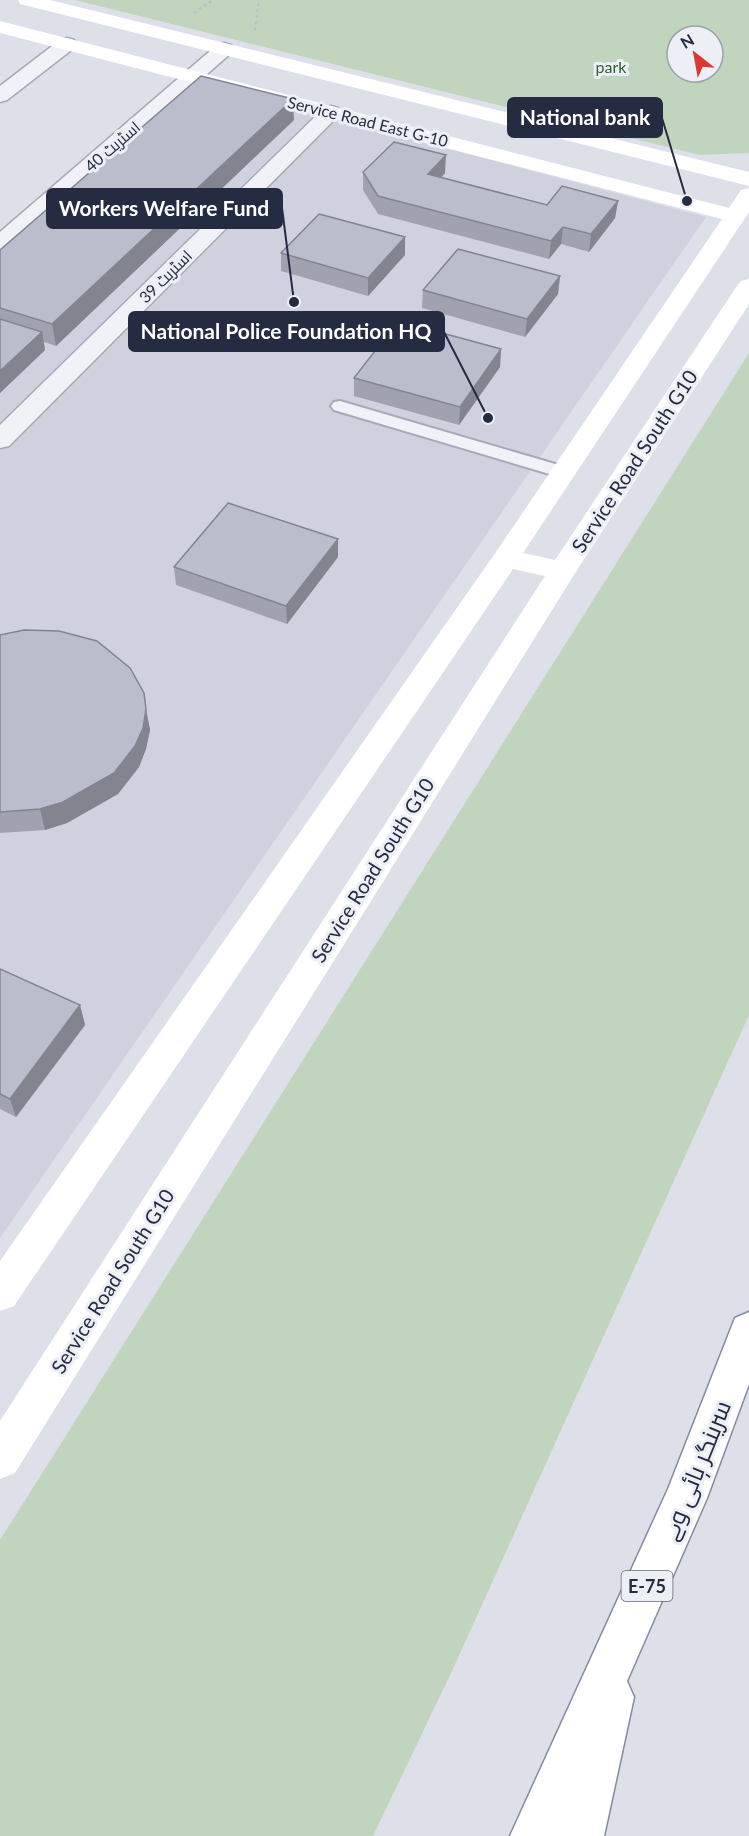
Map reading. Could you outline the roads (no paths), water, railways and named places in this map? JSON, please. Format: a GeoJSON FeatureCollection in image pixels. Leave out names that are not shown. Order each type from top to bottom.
{"type":"FeatureCollection","features":[{"type":"Feature","properties":{"kind":"main road","name":"Service Road East G-10"},"geometry":{"type":"LineString","coordinates":[[27,0],[749,179]]}},
{"type":"Feature","properties":{"kind":"main road","name":"Service Road East G-10"},"geometry":{"type":"LineString","coordinates":[[0,27],[331,112],[742,206]]}},
{"type":"Feature","properties":{"kind":"main road"},"geometry":{"type":"LineString","coordinates":[[0,1293],[506,558],[742,206]]}},
{"type":"Feature","properties":{"kind":"main road","name":"Service Road South G10"},"geometry":{"type":"LineString","coordinates":[[0,1458],[562,571],[749,286]]}},
{"type":"Feature","properties":{"kind":"main road"},"geometry":{"type":"LineString","coordinates":[[506,558],[562,571]]}},
{"type":"Feature","properties":{"kind":"main road","name":"سرینگر ہائی وے"},"geometry":{"type":"LineString","coordinates":[[534,1836],[686,1498],[749,1331]]}},
{"type":"Feature","properties":{"kind":"main road"},"geometry":{"type":"LineString","coordinates":[[580,1836],[627,1633]]}},
{"type":"Feature","properties":{"kind":"street"},"geometry":{"type":"LineString","coordinates":[[0,96],[67,44]]}},
{"type":"Feature","properties":{"kind":"street","name":"اسٹریٹ 40"},"geometry":{"type":"LineString","coordinates":[[0,244],[224,49]]}},
{"type":"Feature","properties":{"kind":"street","name":"اسٹریٹ 39"},"geometry":{"type":"LineString","coordinates":[[0,440],[331,112]]}},
{"type":"Feature","properties":{"kind":"lane"},"geometry":{"type":"LineString","coordinates":[[340,406],[563,472]]}},
{"type":"Feature","properties":{"kind":"place","name":"National bank"},"geometry":{"type":"Point","coordinates":[687,201]}},
{"type":"Feature","properties":{"kind":"place","name":"Workers Welfare Fund"},"geometry":{"type":"Point","coordinates":[294,302]}},
{"type":"Feature","properties":{"kind":"place","name":"National Police Foundation HQ"},"geometry":{"type":"Point","coordinates":[488,418]}},
{"type":"Feature","properties":{"kind":"park label","name":"park"},"geometry":{"type":"Point","coordinates":[611,66]}}]}
